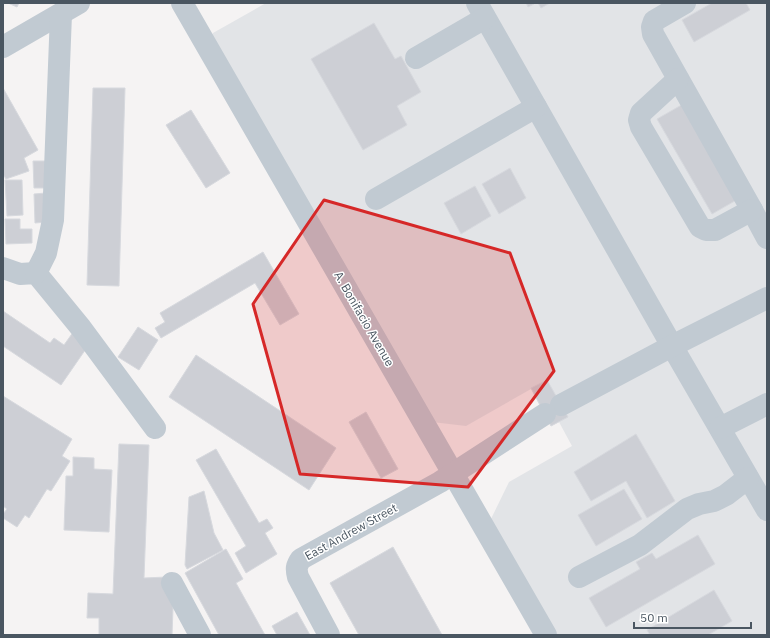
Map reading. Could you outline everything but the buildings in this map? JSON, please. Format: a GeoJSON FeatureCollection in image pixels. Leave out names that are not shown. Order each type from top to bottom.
{"type":"FeatureCollection","features":[{"type":"Feature","properties":{"kind":"street"},"geometry":{"type":"LineString","coordinates":[[685,3],[654,21],[652,27],[653,34],[767,238]]}},
{"type":"Feature","properties":{"kind":"street","name":"A. Bonifacio Avenue"},"geometry":{"type":"LineString","coordinates":[[190,6],[452,473],[546,635]]}},
{"type":"Feature","properties":{"kind":"street"},"geometry":{"type":"LineString","coordinates":[[3,47],[70,8]]}},
{"type":"Feature","properties":{"kind":"street"},"geometry":{"type":"LineString","coordinates":[[36,274],[46,253],[53,220],[70,8]]}},
{"type":"Feature","properties":{"kind":"street"},"geometry":{"type":"LineString","coordinates":[[416,58],[481,11],[767,510]]}},
{"type":"Feature","properties":{"kind":"street"},"geometry":{"type":"LineString","coordinates":[[678,79],[642,113],[639,120],[641,127],[700,227],[706,230],[715,230],[752,210]]}},
{"type":"Feature","properties":{"kind":"street"},"geometry":{"type":"LineString","coordinates":[[376,199],[536,107]]}},
{"type":"Feature","properties":{"kind":"street"},"geometry":{"type":"LineString","coordinates":[[3,268],[20,274],[36,274]]}},
{"type":"Feature","properties":{"kind":"street"},"geometry":{"type":"LineString","coordinates":[[36,274],[81,328],[155,428]]}},
{"type":"Feature","properties":{"kind":"street"},"geometry":{"type":"LineString","coordinates":[[452,473],[553,409],[672,346],[765,303]]}},
{"type":"Feature","properties":{"kind":"street"},"geometry":{"type":"LineString","coordinates":[[720,428],[767,404]]}},
{"type":"Feature","properties":{"kind":"street","name":"East Andrew Street"},"geometry":{"type":"LineString","coordinates":[[329,635],[298,577],[296,570],[297,564],[301,559],[440,482],[452,473]]}},
{"type":"Feature","properties":{"kind":"street"},"geometry":{"type":"LineString","coordinates":[[579,577],[640,545],[687,508],[714,501],[726,495],[748,478]]}},
{"type":"Feature","properties":{"kind":"street"},"geometry":{"type":"LineString","coordinates":[[172,583],[200,635]]}},
{"type":"Feature","properties":{"kind":"highlighted area"},"geometry":{"type":"Polygon","coordinates":[[[324,200],[510,253],[554,371],[468,487],[300,474],[253,304],[324,200]]]}},
{"type":"Feature","properties":{"kind":"shaded area"},"geometry":{"type":"Polygon","coordinates":[[[266,3],[767,3],[767,635],[554,635],[489,523],[509,482],[572,446],[559,422],[551,426],[531,389],[466,426],[432,422],[211,40],[213,33],[266,3]]]}}]}
